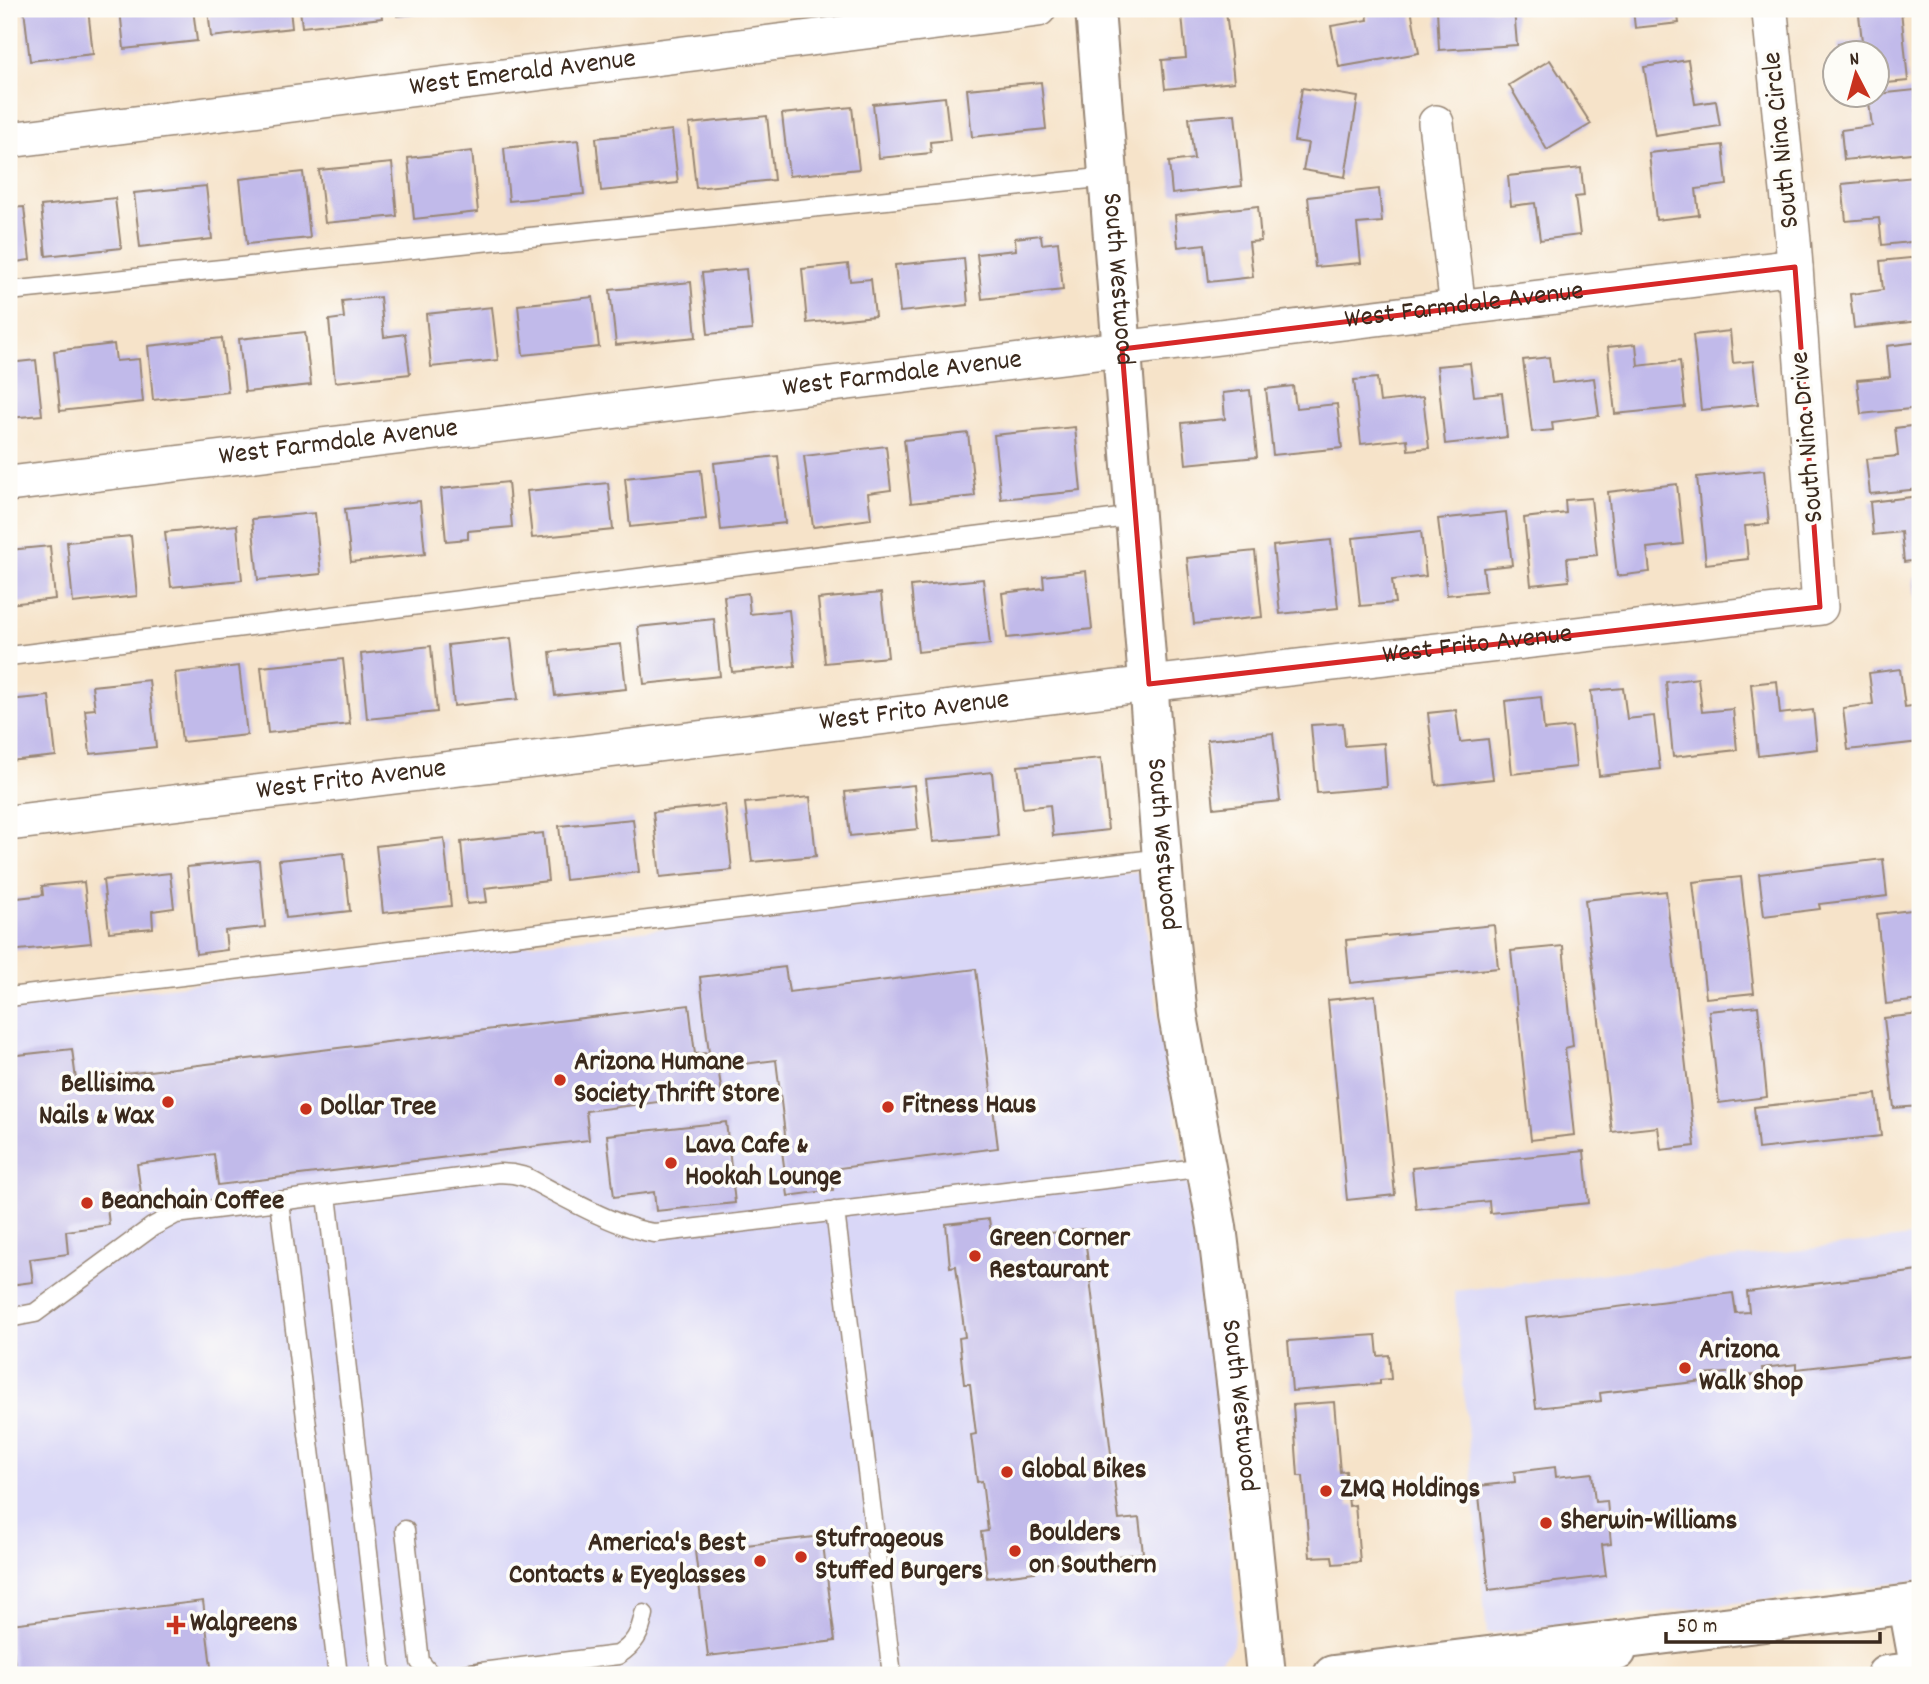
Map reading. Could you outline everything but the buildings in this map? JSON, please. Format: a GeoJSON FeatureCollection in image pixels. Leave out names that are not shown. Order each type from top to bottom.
{"type":"FeatureCollection","features":[{"type":"Feature","properties":{"kind":"street","name":"West Emerald Avenue"},"geometry":{"type":"LineString","coordinates":[[9,140],[1038,9]]}},
{"type":"Feature","properties":{"kind":"street","name":"South Westwood"},"geometry":{"type":"LineString","coordinates":[[1095,9],[1162,858],[1178,1016],[1217,1227],[1238,1399],[1266,1675]]}},
{"type":"Feature","properties":{"kind":"street","name":"South Nina Circle"},"geometry":{"type":"LineString","coordinates":[[1770,13],[1795,267]]}},
{"type":"Feature","properties":{"kind":"street"},"geometry":{"type":"LineString","coordinates":[[1436,123],[1458,308]]}},
{"type":"Feature","properties":{"kind":"street","name":"West Farmdale Avenue"},"geometry":{"type":"LineString","coordinates":[[9,484],[1795,267]]}},
{"type":"Feature","properties":{"kind":"street","name":"South Nina Drive"},"geometry":{"type":"LineString","coordinates":[[1795,267],[1820,607]]}},
{"type":"Feature","properties":{"kind":"street","name":"West Frito Avenue"},"geometry":{"type":"LineString","coordinates":[[9,823],[1149,684],[1820,607]]}},
{"type":"Feature","properties":{"kind":"street"},"geometry":{"type":"LineString","coordinates":[[1333,1675],[1914,1604],[1920,1671],[1885,1675]]}},
{"type":"Feature","properties":{"kind":"street"},"geometry":{"type":"LineString","coordinates":[[1565,1675],[1644,1637]]}},
{"type":"Feature","properties":{"kind":"lane"},"geometry":{"type":"LineString","coordinates":[[9,290],[1109,177]]}},
{"type":"Feature","properties":{"kind":"lane"},"geometry":{"type":"LineString","coordinates":[[9,656],[1136,516]]}},
{"type":"Feature","properties":{"kind":"lane"},"geometry":{"type":"LineString","coordinates":[[9,997],[1162,858]]}},
{"type":"Feature","properties":{"kind":"lane"},"geometry":{"type":"LineString","coordinates":[[9,1318],[35,1313],[168,1217],[176,1214],[499,1173],[526,1177],[623,1224],[655,1233],[1206,1167]]}},
{"type":"Feature","properties":{"kind":"lane"},"geometry":{"type":"LineString","coordinates":[[327,1195],[368,1534],[382,1675]]}},
{"type":"Feature","properties":{"kind":"lane"},"geometry":{"type":"LineString","coordinates":[[279,1201],[338,1675]]}},
{"type":"Feature","properties":{"kind":"lane"},"geometry":{"type":"LineString","coordinates":[[835,1211],[892,1675]]}},
{"type":"Feature","properties":{"kind":"lane"},"geometry":{"type":"LineString","coordinates":[[405,1530],[420,1662],[431,1675]]}},
{"type":"Feature","properties":{"kind":"lane"},"geometry":{"type":"LineString","coordinates":[[481,1672],[618,1655],[635,1642],[644,1614]]}},
{"type":"Feature","properties":{"kind":"highlighted area"},"geometry":{"type":"Polygon","coordinates":[[[1795,267],[1820,607],[1149,684],[1122,349],[1795,267]]]}},
{"type":"Feature","properties":{"kind":"shaded area"},"geometry":{"type":"Polygon","coordinates":[[[1139,872],[1159,1023],[1210,1302],[1235,1615],[1233,1645],[1229,1653],[1216,1663],[1120,1675],[9,1675],[9,1006],[1139,872]]]}},
{"type":"Feature","properties":{"kind":"shaded area"},"geometry":{"type":"Polygon","coordinates":[[[1920,1236],[1920,1580],[1487,1634],[1454,1291],[1920,1236]]]}},
{"type":"Feature","properties":{"kind":"place","name":"Arizona Humane Society Thrift Store"},"geometry":{"type":"Point","coordinates":[560,1080]}},
{"type":"Feature","properties":{"kind":"place","name":"Bellisima Nails & Wax"},"geometry":{"type":"Point","coordinates":[168,1102]}},
{"type":"Feature","properties":{"kind":"place","name":"Fitness Haus"},"geometry":{"type":"Point","coordinates":[888,1107]}},
{"type":"Feature","properties":{"kind":"place","name":"Dollar Tree"},"geometry":{"type":"Point","coordinates":[306,1109]}},
{"type":"Feature","properties":{"kind":"place","name":"Lava Cafe & Hookah Lounge"},"geometry":{"type":"Point","coordinates":[671,1163]}},
{"type":"Feature","properties":{"kind":"place","name":"Beanchain Coffee"},"geometry":{"type":"Point","coordinates":[87,1203]}},
{"type":"Feature","properties":{"kind":"place","name":"Green Corner Restaurant"},"geometry":{"type":"Point","coordinates":[975,1256]}},
{"type":"Feature","properties":{"kind":"place","name":"Arizona Walk Shop"},"geometry":{"type":"Point","coordinates":[1685,1368]}},
{"type":"Feature","properties":{"kind":"place","name":"Global Bikes"},"geometry":{"type":"Point","coordinates":[1007,1472]}},
{"type":"Feature","properties":{"kind":"place","name":"ZMQ Holdings"},"geometry":{"type":"Point","coordinates":[1326,1491]}},
{"type":"Feature","properties":{"kind":"place","name":"Sherwin-Williams"},"geometry":{"type":"Point","coordinates":[1546,1523]}},
{"type":"Feature","properties":{"kind":"place","name":"Boulders on Southern"},"geometry":{"type":"Point","coordinates":[1015,1551]}},
{"type":"Feature","properties":{"kind":"place","name":"Stufrageous Stuffed Burgers"},"geometry":{"type":"Point","coordinates":[801,1557]}},
{"type":"Feature","properties":{"kind":"place","name":"America's Best Contacts & Eyeglasses"},"geometry":{"type":"Point","coordinates":[760,1561]}},
{"type":"Feature","properties":{"kind":"place","name":"Walgreens"},"geometry":{"type":"Point","coordinates":[176,1625]}}]}
